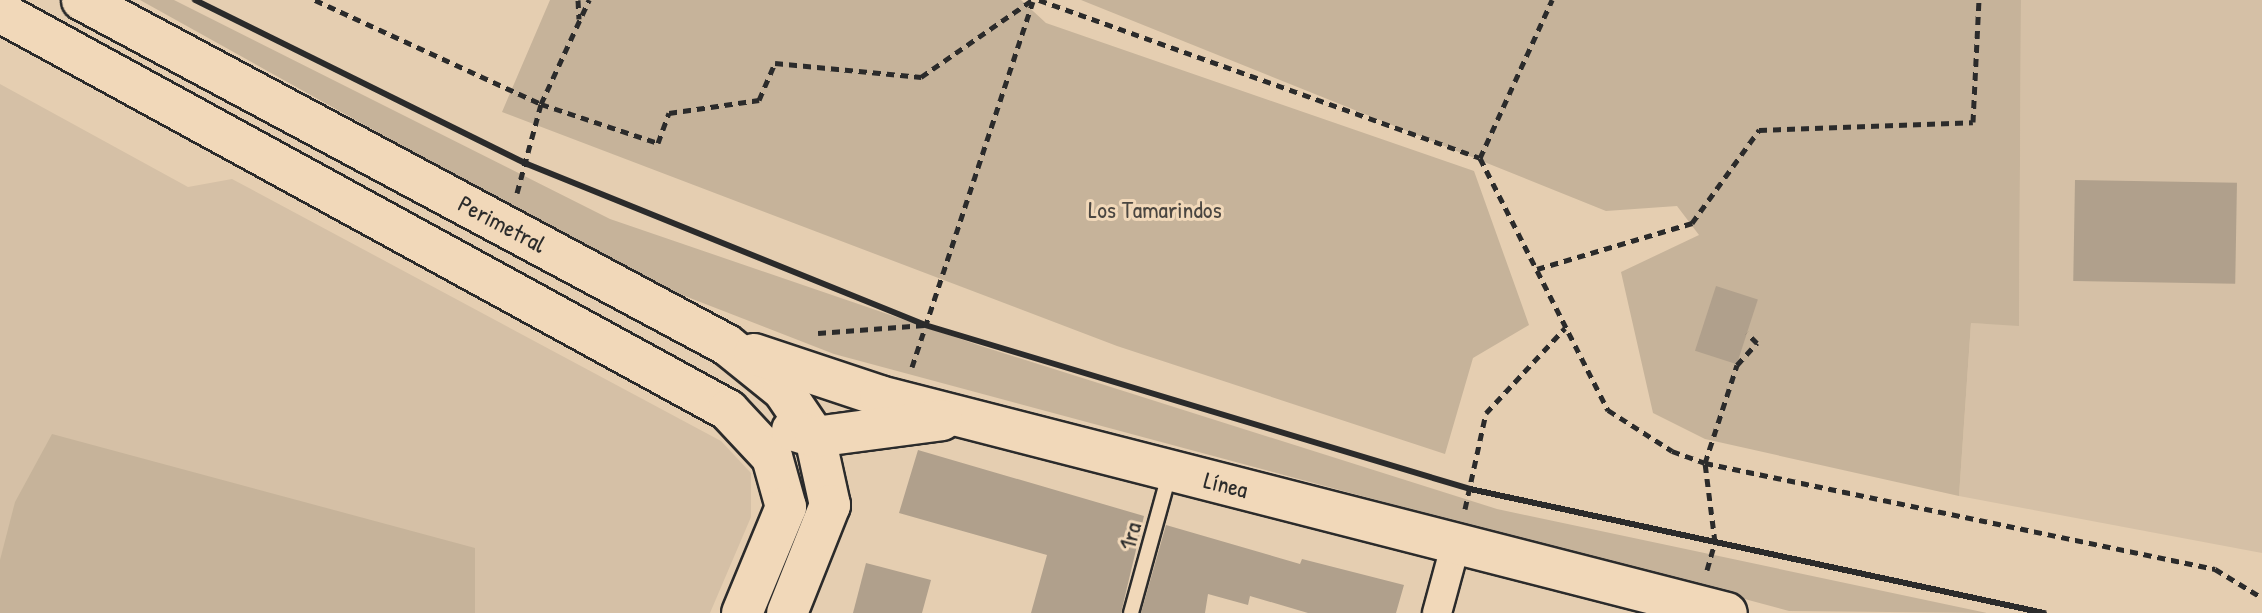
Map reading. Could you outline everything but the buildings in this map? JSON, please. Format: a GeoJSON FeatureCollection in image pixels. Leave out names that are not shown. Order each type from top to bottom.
{"type":"FeatureCollection","features":[{"type":"Feature","properties":{"kind":"main road","name":"Perimetral"},"geometry":{"type":"LineString","coordinates":[[82,0],[727,345],[783,390],[815,437]]}},
{"type":"Feature","properties":{"kind":"main road"},"geometry":{"type":"LineString","coordinates":[[0,12],[728,410],[815,437],[966,418]]}},
{"type":"Feature","properties":{"kind":"main road","name":"Línea"},"geometry":{"type":"LineString","coordinates":[[727,345],[890,398],[1712,609]]}},
{"type":"Feature","properties":{"kind":"main road"},"geometry":{"type":"LineString","coordinates":[[742,613],[815,437],[890,398]]}},
{"type":"Feature","properties":{"kind":"main road"},"geometry":{"type":"LineString","coordinates":[[728,410],[772,457],[786,507]]}},
{"type":"Feature","properties":{"kind":"main road"},"geometry":{"type":"LineString","coordinates":[[787,613],[859,432]]}},
{"type":"Feature","properties":{"kind":"main road"},"geometry":{"type":"LineString","coordinates":[[815,437],[830,505]]}},
{"type":"Feature","properties":{"kind":"street"},"geometry":{"type":"LineString","coordinates":[[1437,613],[1456,543]]}},
{"type":"Feature","properties":{"kind":"lane","name":"1ra"},"geometry":{"type":"LineString","coordinates":[[1131,613],[1170,470]]}},
{"type":"Feature","properties":{"kind":"path"},"geometry":{"type":"LineString","coordinates":[[315,0],[541,104],[658,143],[669,113],[759,100],[775,63],[921,77],[1035,0]]}},
{"type":"Feature","properties":{"kind":"path"},"geometry":{"type":"LineString","coordinates":[[578,0],[579,23]]}},
{"type":"Feature","properties":{"kind":"path"},"geometry":{"type":"LineString","coordinates":[[505,226],[527,164],[541,104],[589,0]]}},
{"type":"Feature","properties":{"kind":"path"},"geometry":{"type":"LineString","coordinates":[[1035,0],[1480,158],[1608,410],[1672,451],[1705,463],[2215,569],[2261,597]]}},
{"type":"Feature","properties":{"kind":"path"},"geometry":{"type":"LineString","coordinates":[[890,398],[925,325],[1035,0]]}},
{"type":"Feature","properties":{"kind":"path"},"geometry":{"type":"LineString","coordinates":[[1480,158],[1552,0]]}},
{"type":"Feature","properties":{"kind":"path"},"geometry":{"type":"LineString","coordinates":[[1537,269],[1692,223],[1759,130],[1973,122],[1979,0]]}},
{"type":"Feature","properties":{"kind":"path"},"geometry":{"type":"LineString","coordinates":[[813,334],[925,325]]}},
{"type":"Feature","properties":{"kind":"path"},"geometry":{"type":"LineString","coordinates":[[1456,543],[1486,413],[1565,328]]}},
{"type":"Feature","properties":{"kind":"path"},"geometry":{"type":"LineString","coordinates":[[1712,609],[1715,542],[1705,463],[1737,365],[1757,343],[1747,333]]}},
{"type":"Feature","properties":{"kind":"shaded area"},"geometry":{"type":"Polygon","coordinates":[[[2021,0],[2262,0],[2262,553],[1959,496],[1971,323],[2019,325],[2021,0]]]}},
{"type":"Feature","properties":{"kind":"shaded area"},"geometry":{"type":"Polygon","coordinates":[[[0,84],[188,187],[232,179],[721,441],[751,473],[751,517],[710,613],[0,613],[0,84]]]}},
{"type":"Feature","properties":{"kind":"green space"},"geometry":{"type":"Polygon","coordinates":[[[140,0],[174,0],[610,219],[978,345],[1497,509],[1987,613],[1789,611],[834,354],[641,279],[140,0]]]}},
{"type":"Feature","properties":{"kind":"green space","name":"Los Tamarindos"},"geometry":{"type":"Polygon","coordinates":[[[550,0],[1021,0],[1046,23],[1474,171],[1529,325],[1473,358],[1445,454],[1117,346],[502,112],[550,0]]]}},
{"type":"Feature","properties":{"kind":"green space"},"geometry":{"type":"Polygon","coordinates":[[[1081,0],[2021,0],[2019,326],[1971,323],[1959,496],[1705,439],[1653,413],[1621,272],[1699,235],[1677,206],[1606,211],[1081,0]]]}},
{"type":"Feature","properties":{"kind":"green space"},"geometry":{"type":"Polygon","coordinates":[[[52,434],[475,548],[475,613],[0,613],[0,560],[15,502],[52,434]]]}},
{"type":"Feature","properties":{"kind":"railway"},"geometry":{"type":"LineString","coordinates":[[195,0],[527,164],[925,325],[1470,489],[2044,613]]}}]}
